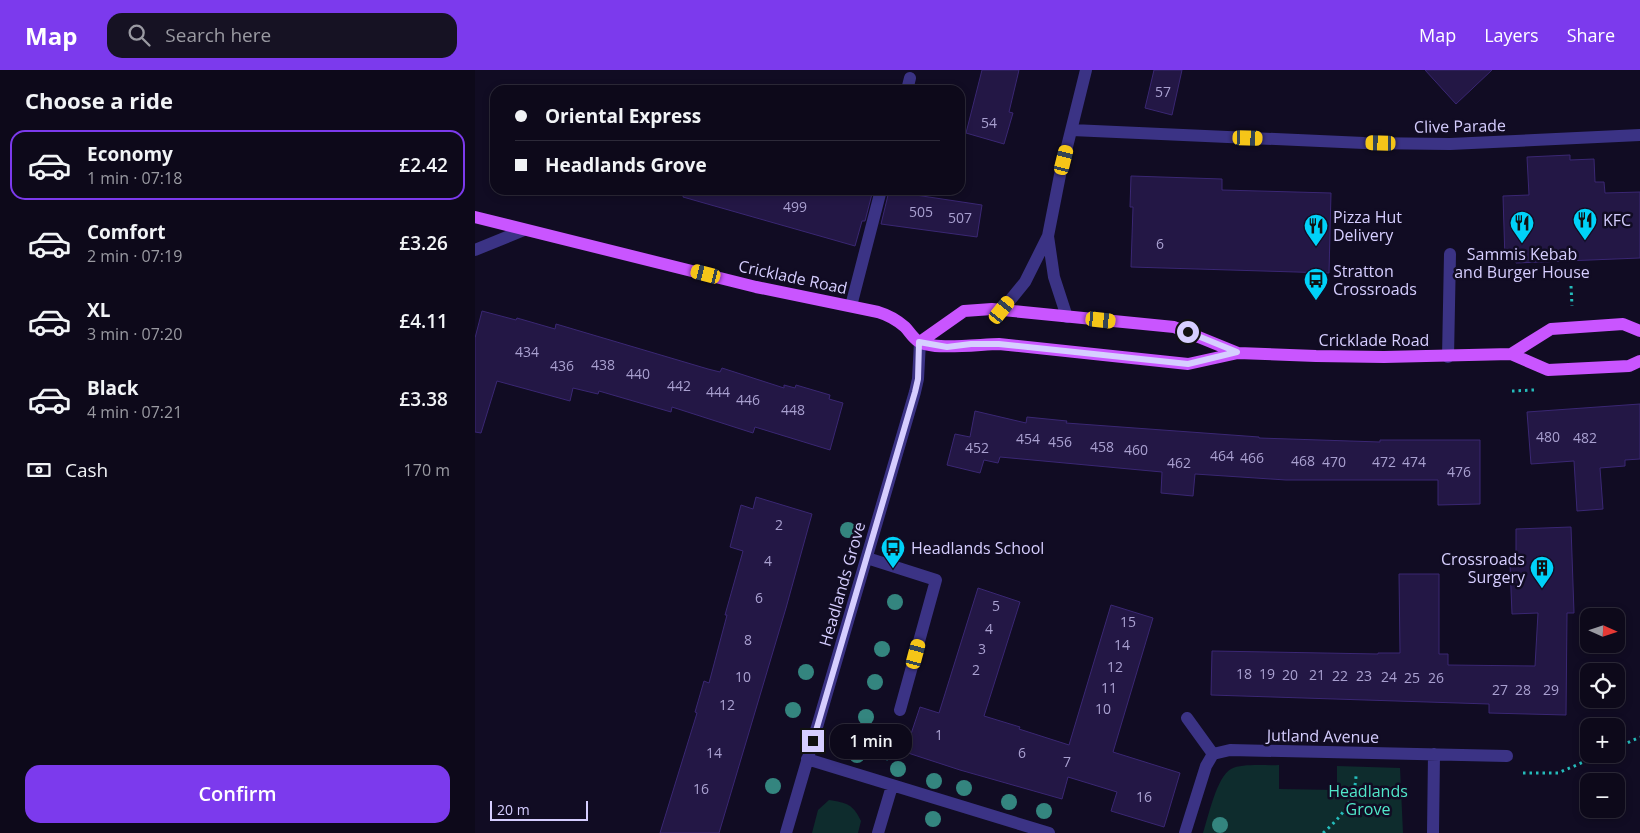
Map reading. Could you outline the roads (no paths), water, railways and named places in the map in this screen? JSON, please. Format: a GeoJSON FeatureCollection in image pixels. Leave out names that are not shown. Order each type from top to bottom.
{"type":"FeatureCollection","features":[{"type":"Feature","properties":{"kind":"main road","name":"Cricklade Road"},"geometry":{"type":"LineString","coordinates":[[475,217],[771,290],[888,315],[904,326],[919,342],[947,347],[971,344],[999,344],[1188,364],[1237,352],[1316,356],[1448,357],[1511,354],[1548,370],[1629,366],[1640,361]]}},
{"type":"Feature","properties":{"kind":"main road","name":"Cricklade Road"},"geometry":{"type":"LineString","coordinates":[[919,342],[964,311],[977,309],[1174,327],[1237,352]]}},
{"type":"Feature","properties":{"kind":"main road","name":"Cricklade Road"},"geometry":{"type":"LineString","coordinates":[[1511,354],[1551,329],[1623,324],[1640,331]]}},
{"type":"Feature","properties":{"kind":"street"},"geometry":{"type":"LineString","coordinates":[[1002,310],[1025,282],[1048,236],[1060,175],[1086,70]]}},
{"type":"Feature","properties":{"kind":"street","name":"Clive Parade"},"geometry":{"type":"LineString","coordinates":[[1071,130],[1345,142],[1450,144],[1640,135]]}},
{"type":"Feature","properties":{"kind":"street"},"geometry":{"type":"LineString","coordinates":[[851,306],[880,195]]}},
{"type":"Feature","properties":{"kind":"street"},"geometry":{"type":"LineString","coordinates":[[475,250],[524,230]]}},
{"type":"Feature","properties":{"kind":"street"},"geometry":{"type":"LineString","coordinates":[[1048,236],[1054,277],[1067,317]]}},
{"type":"Feature","properties":{"kind":"street"},"geometry":{"type":"LineString","coordinates":[[1448,357],[1450,254]]}},
{"type":"Feature","properties":{"kind":"street","name":"Headlands Grove"},"geometry":{"type":"LineString","coordinates":[[785,833],[915,392],[918,379],[919,342]]}},
{"type":"Feature","properties":{"kind":"street"},"geometry":{"type":"LineString","coordinates":[[867,558],[936,580],[900,710]]}},
{"type":"Feature","properties":{"kind":"street"},"geometry":{"type":"LineString","coordinates":[[1185,833],[1206,766],[1213,754],[1187,718]]}},
{"type":"Feature","properties":{"kind":"street","name":"Jutland Avenue"},"geometry":{"type":"LineString","coordinates":[[1213,754],[1230,750],[1507,756]]}},
{"type":"Feature","properties":{"kind":"street"},"geometry":{"type":"LineString","coordinates":[[1433,754],[1433,829]]}},
{"type":"Feature","properties":{"kind":"street"},"geometry":{"type":"LineString","coordinates":[[807,760],[1049,833]]}},
{"type":"Feature","properties":{"kind":"street"},"geometry":{"type":"LineString","coordinates":[[878,833],[886,784]]}},
{"type":"Feature","properties":{"kind":"place","name":"KFC"},"geometry":{"type":"Point","coordinates":[1585,241]}},
{"type":"Feature","properties":{"kind":"place","name":"Sammis Kebab and Burger House"},"geometry":{"type":"Point","coordinates":[1522,244]}},
{"type":"Feature","properties":{"kind":"place","name":"Pizza Hut Delivery"},"geometry":{"type":"Point","coordinates":[1316,247]}},
{"type":"Feature","properties":{"kind":"place","name":"Stratton Crossroads"},"geometry":{"type":"Point","coordinates":[1316,301]}},
{"type":"Feature","properties":{"kind":"place","name":"Headlands School"},"geometry":{"type":"Point","coordinates":[893,569]}},
{"type":"Feature","properties":{"kind":"place","name":"Crossroads Surgery"},"geometry":{"type":"Point","coordinates":[1542,589]}}]}
